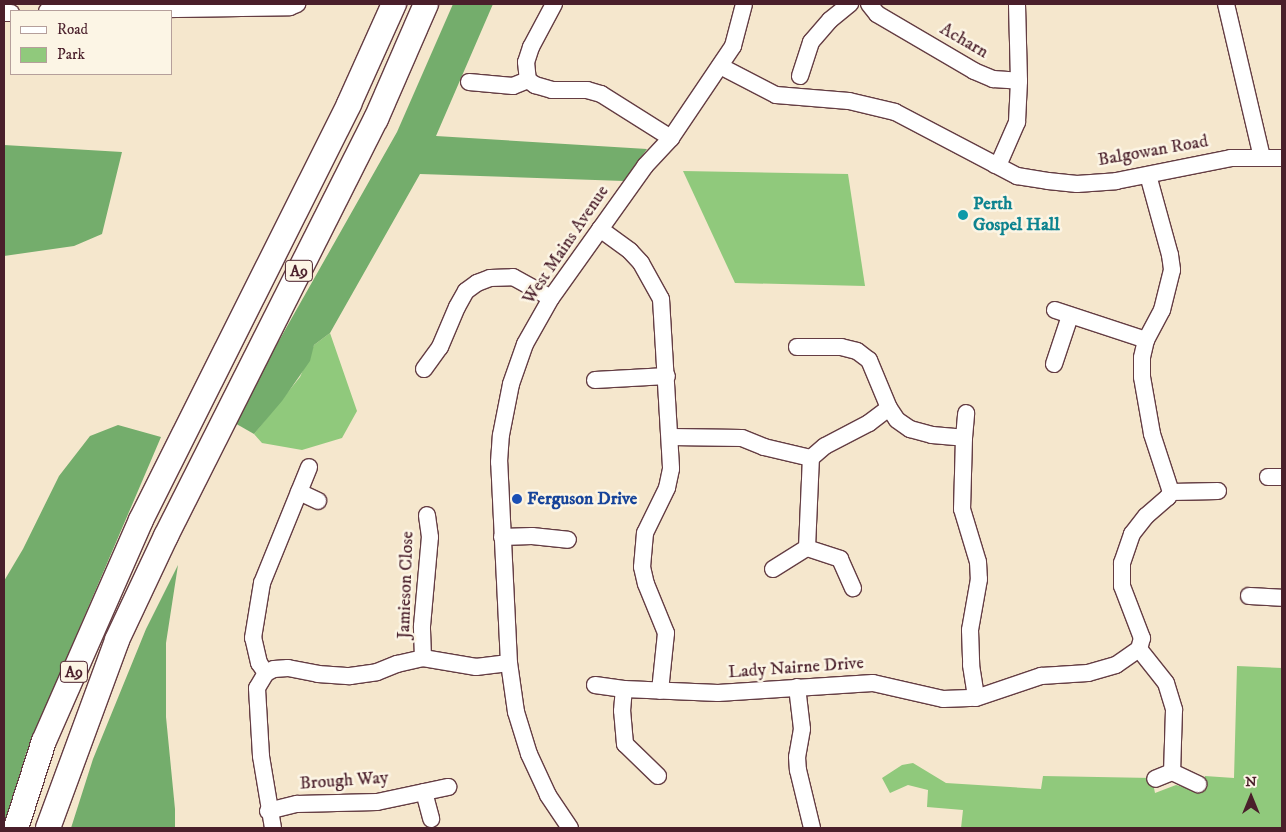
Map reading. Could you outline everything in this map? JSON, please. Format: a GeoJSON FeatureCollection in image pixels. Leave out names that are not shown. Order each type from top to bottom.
{"type":"FeatureCollection","features":[{"type":"Feature","properties":{"kind":"highway","name":"A9"},"geometry":{"type":"LineString","coordinates":[[16,828],[44,741],[141,520],[349,104],[394,4]]}},
{"type":"Feature","properties":{"kind":"highway","name":"A9"},"geometry":{"type":"LineString","coordinates":[[48,828],[117,640],[166,536],[376,118],[426,4]]}},
{"type":"Feature","properties":{"kind":"street"},"geometry":{"type":"LineString","coordinates":[[63,10],[125,6],[290,7],[297,4]]}},
{"type":"Feature","properties":{"kind":"street"},"geometry":{"type":"LineString","coordinates":[[554,4],[531,47],[526,62],[528,80],[535,85],[552,90],[587,90],[601,94],[671,138]]}},
{"type":"Feature","properties":{"kind":"street","name":"West Mains Avenue"},"geometry":{"type":"LineString","coordinates":[[570,828],[548,795],[529,754],[516,714],[510,662],[499,462],[501,435],[510,384],[525,344],[551,298],[645,166],[671,138],[733,46],[744,4]]}},
{"type":"Feature","properties":{"kind":"street"},"geometry":{"type":"LineString","coordinates":[[800,76],[811,42],[830,20],[850,4]]}},
{"type":"Feature","properties":{"kind":"street","name":"Acharn"},"geometry":{"type":"LineString","coordinates":[[869,4],[877,14],[980,74],[993,79],[1019,82]]}},
{"type":"Feature","properties":{"kind":"street"},"geometry":{"type":"LineString","coordinates":[[995,165],[1000,161],[1017,122],[1019,82],[1017,4]]}},
{"type":"Feature","properties":{"kind":"street"},"geometry":{"type":"LineString","coordinates":[[1226,4],[1262,157]]}},
{"type":"Feature","properties":{"kind":"street","name":"Balgowan Road"},"geometry":{"type":"LineString","coordinates":[[720,66],[776,96],[849,101],[895,112],[1017,176],[1063,183],[1116,182],[1222,159],[1282,158]]}},
{"type":"Feature","properties":{"kind":"street"},"geometry":{"type":"LineString","coordinates":[[468,82],[513,86],[528,80]]}},
{"type":"Feature","properties":{"kind":"street"},"geometry":{"type":"LineString","coordinates":[[1148,175],[1172,270],[1162,310],[1146,340],[1142,358],[1142,377],[1146,409],[1171,492],[1168,497],[1146,516],[1132,534],[1122,563],[1122,586],[1142,638],[1139,649],[1166,684],[1174,710],[1172,772]]}},
{"type":"Feature","properties":{"kind":"street"},"geometry":{"type":"LineString","coordinates":[[600,229],[630,251],[641,263],[662,299],[670,437],[670,469],[667,488],[645,533],[642,550],[642,567],[646,584],[666,633],[660,691]]}},
{"type":"Feature","properties":{"kind":"street"},"geometry":{"type":"LineString","coordinates":[[424,369],[440,347],[456,307],[466,291],[477,283],[496,277],[513,277],[551,298]]}},
{"type":"Feature","properties":{"kind":"street"},"geometry":{"type":"LineString","coordinates":[[1054,364],[1062,313],[1146,340]]}},
{"type":"Feature","properties":{"kind":"street"},"geometry":{"type":"LineString","coordinates":[[797,347],[841,347],[857,350],[869,360],[889,408],[897,420],[910,429],[932,435],[964,438]]}},
{"type":"Feature","properties":{"kind":"street"},"geometry":{"type":"LineString","coordinates":[[595,380],[667,376]]}},
{"type":"Feature","properties":{"kind":"street"},"geometry":{"type":"LineString","coordinates":[[807,548],[811,458],[825,446],[869,423],[889,408]]}},
{"type":"Feature","properties":{"kind":"street"},"geometry":{"type":"LineString","coordinates":[[966,413],[962,509],[978,562],[979,580],[970,630],[970,665],[976,698]]}},
{"type":"Feature","properties":{"kind":"street"},"geometry":{"type":"LineString","coordinates":[[670,437],[742,438],[764,447],[811,458]]}},
{"type":"Feature","properties":{"kind":"street"},"geometry":{"type":"LineString","coordinates":[[266,674],[259,663],[253,638],[262,583],[309,467]]}},
{"type":"Feature","properties":{"kind":"street"},"geometry":{"type":"LineString","coordinates":[[1171,492],[1218,491]]}},
{"type":"Feature","properties":{"kind":"street"},"geometry":{"type":"LineString","coordinates":[[299,492],[318,501]]}},
{"type":"Feature","properties":{"kind":"street","name":"Jamieson Close"},"geometry":{"type":"LineString","coordinates":[[423,658],[423,618],[430,537],[427,515]]}},
{"type":"Feature","properties":{"kind":"street"},"geometry":{"type":"LineString","coordinates":[[502,537],[532,536],[568,540]]}},
{"type":"Feature","properties":{"kind":"street"},"geometry":{"type":"LineString","coordinates":[[773,569],[807,548]]}},
{"type":"Feature","properties":{"kind":"street"},"geometry":{"type":"LineString","coordinates":[[807,548],[840,559],[853,588]]}},
{"type":"Feature","properties":{"kind":"street"},"geometry":{"type":"LineString","coordinates":[[1249,596],[1282,598]]}},
{"type":"Feature","properties":{"kind":"street","name":"Lady Nairne Drive"},"geometry":{"type":"LineString","coordinates":[[595,685],[624,689],[718,693],[872,682],[943,699],[976,698],[1040,676],[1088,674],[1116,665],[1139,649]]}},
{"type":"Feature","properties":{"kind":"street"},"geometry":{"type":"LineString","coordinates":[[273,828],[268,811],[261,756],[258,688],[266,674],[274,669],[288,668],[318,674],[350,676],[377,672],[397,664],[423,658],[476,667],[510,662]]}},
{"type":"Feature","properties":{"kind":"street"},"geometry":{"type":"LineString","coordinates":[[797,688],[802,729],[796,757],[812,828]]}},
{"type":"Feature","properties":{"kind":"street"},"geometry":{"type":"LineString","coordinates":[[624,689],[622,711],[625,744],[658,776]]}},
{"type":"Feature","properties":{"kind":"street"},"geometry":{"type":"LineString","coordinates":[[1155,779],[1172,772],[1198,784]]}},
{"type":"Feature","properties":{"kind":"street","name":"Brough Way"},"geometry":{"type":"LineString","coordinates":[[268,811],[297,804],[377,802],[448,787]]}},
{"type":"Feature","properties":{"kind":"street"},"geometry":{"type":"LineString","coordinates":[[424,792],[431,819]]}},
{"type":"Feature","properties":{"kind":"green space"},"geometry":{"type":"Polygon","coordinates":[[[453,4],[493,4],[436,136],[647,149],[624,181],[420,174],[330,333],[314,345],[310,361],[282,401],[254,434],[233,422],[397,132],[453,4]]]}},
{"type":"Feature","properties":{"kind":"green space"},"geometry":{"type":"Polygon","coordinates":[[[4,145],[122,152],[102,234],[74,246],[4,256],[4,145]]]}},
{"type":"Feature","properties":{"kind":"green space"},"geometry":{"type":"Polygon","coordinates":[[[683,171],[848,174],[865,286],[735,283],[683,171]]]}},
{"type":"Feature","properties":{"kind":"green space"},"geometry":{"type":"Polygon","coordinates":[[[4,256],[5,318],[4,318],[4,256]]]}},
{"type":"Feature","properties":{"kind":"green space"},"geometry":{"type":"Polygon","coordinates":[[[330,333],[357,411],[342,438],[302,450],[262,443],[254,434],[300,377],[314,345],[330,333]]]}},
{"type":"Feature","properties":{"kind":"green space"},"geometry":{"type":"Polygon","coordinates":[[[118,425],[161,437],[26,753],[4,828],[4,581],[23,549],[59,476],[90,436],[118,425]]]}},
{"type":"Feature","properties":{"kind":"green space"},"geometry":{"type":"Polygon","coordinates":[[[178,565],[166,643],[166,717],[175,809],[175,828],[71,828],[93,759],[146,629],[178,565]]]}},
{"type":"Feature","properties":{"kind":"green space"},"geometry":{"type":"Polygon","coordinates":[[[1237,666],[1282,668],[1282,828],[961,828],[963,810],[927,807],[928,790],[908,785],[890,793],[882,778],[902,765],[913,763],[946,783],[1041,789],[1043,776],[1152,778],[1155,793],[1176,785],[1202,792],[1205,776],[1234,778],[1237,666]]]}},
{"type":"Feature","properties":{"kind":"place","name":"Perth Gospel Hall"},"geometry":{"type":"Point","coordinates":[963,215]}},
{"type":"Feature","properties":{"kind":"place","name":"Ferguson Drive"},"geometry":{"type":"Point","coordinates":[517,499]}}]}
